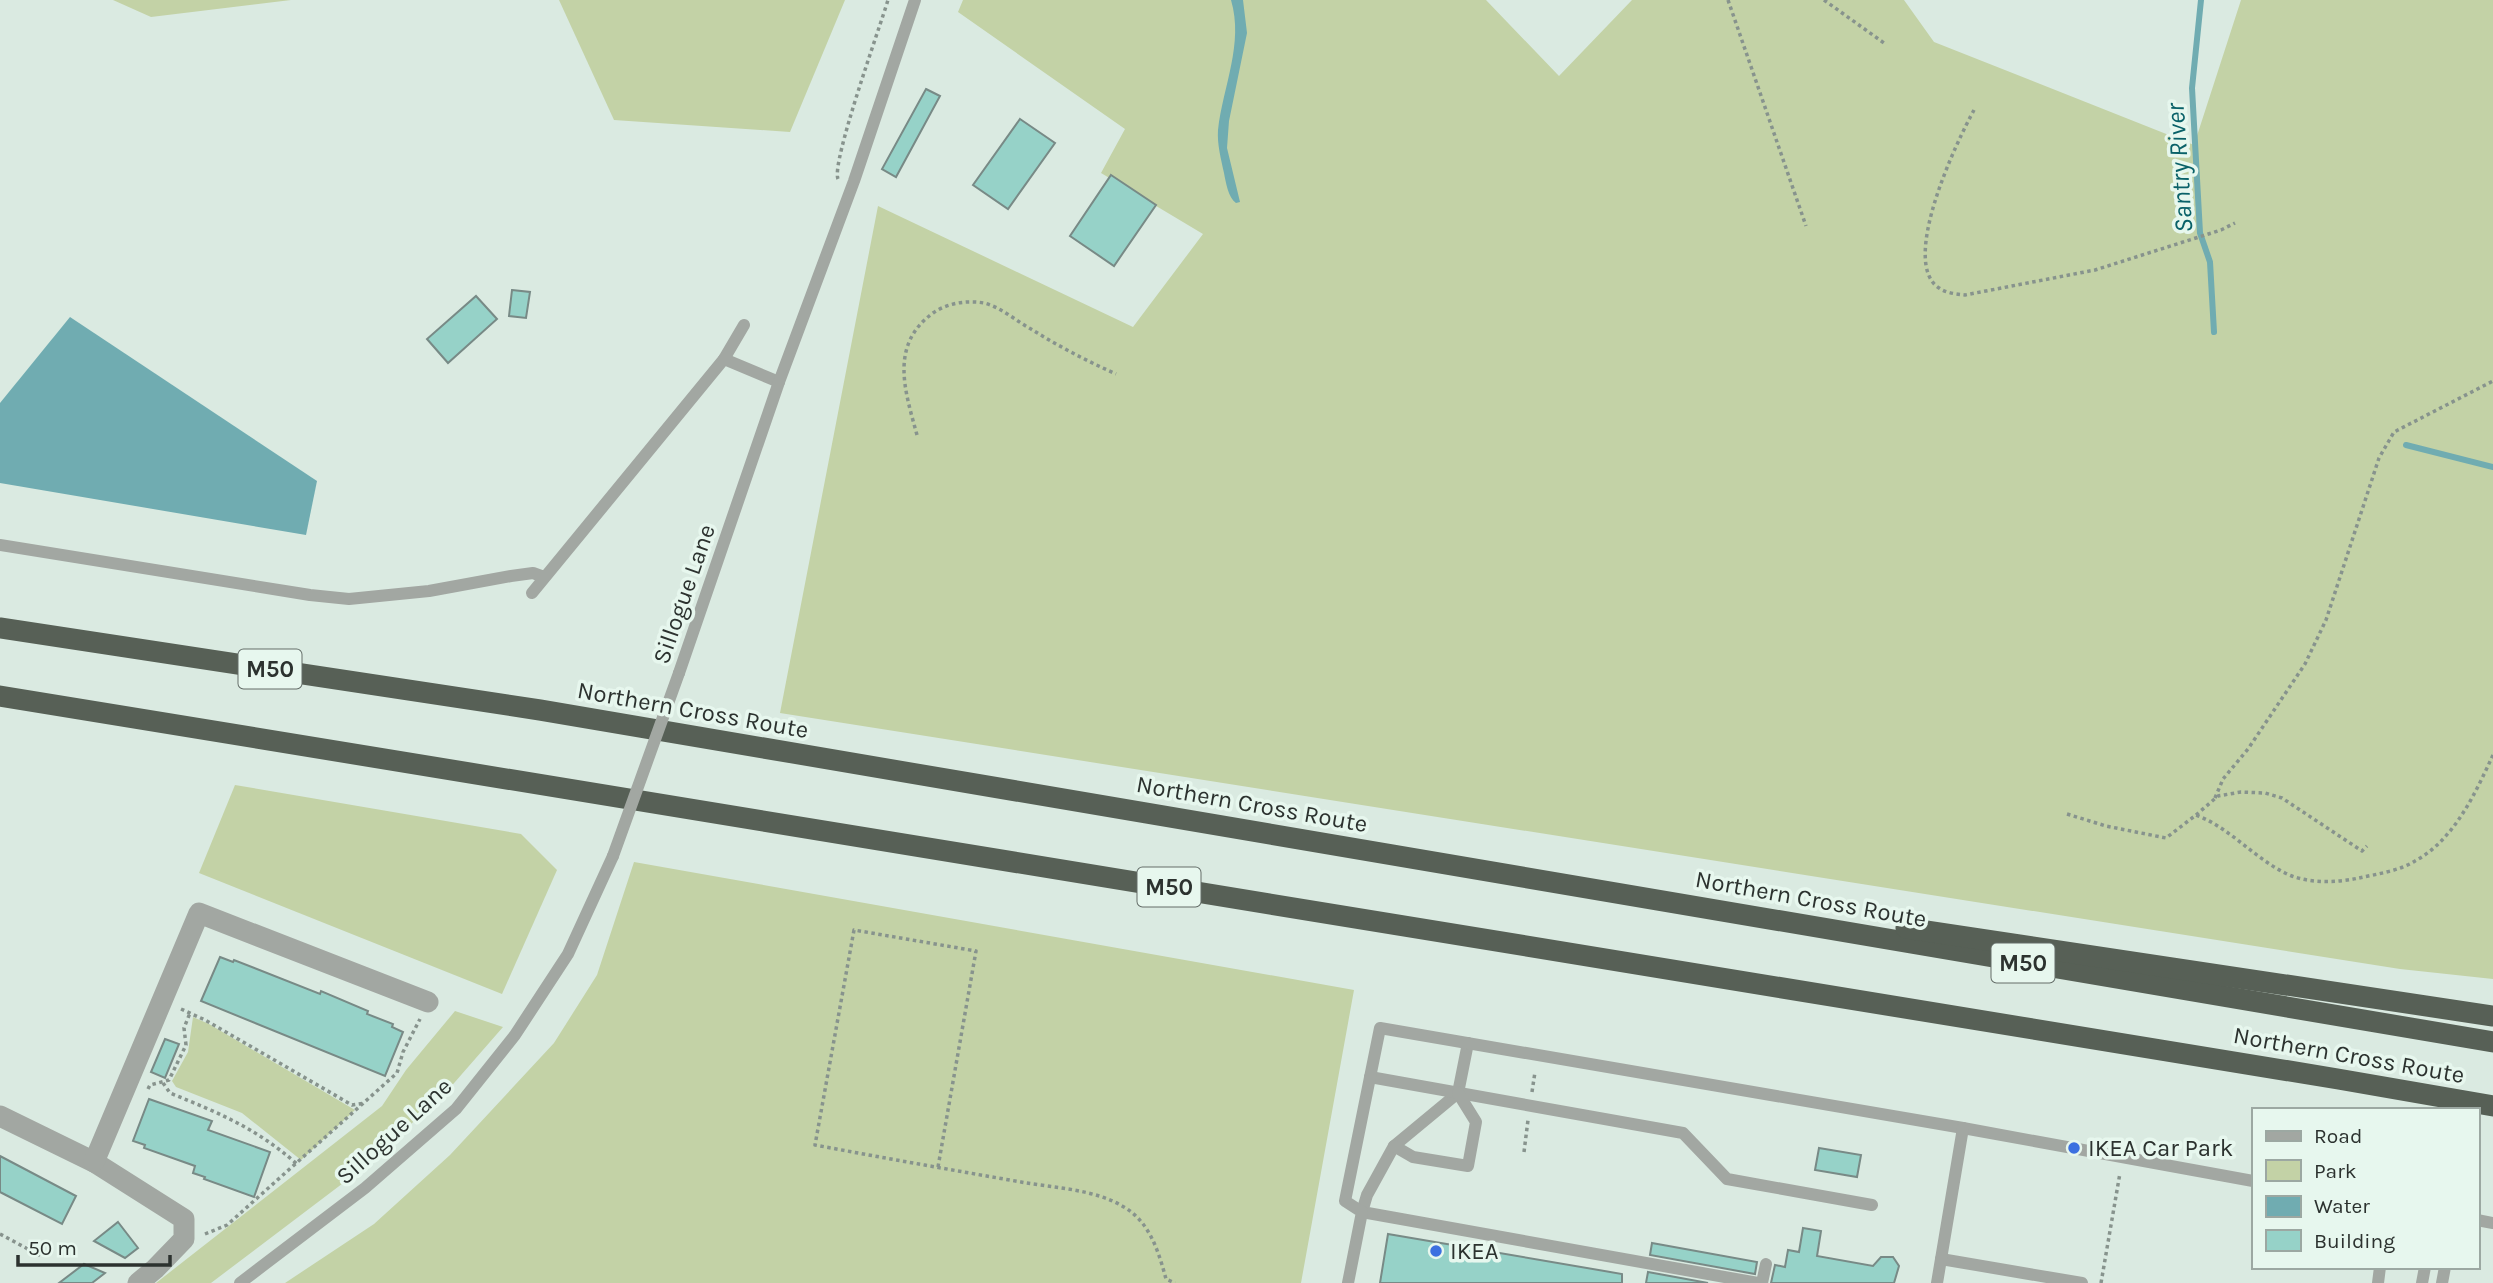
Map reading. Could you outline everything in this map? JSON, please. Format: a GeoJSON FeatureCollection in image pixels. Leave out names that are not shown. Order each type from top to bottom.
{"type":"FeatureCollection","features":[{"type":"Feature","properties":{"kind":"highway","name":"Northern Cross Route"},"geometry":{"type":"LineString","coordinates":[[0,628],[540,710],[2493,1042]]}},
{"type":"Feature","properties":{"kind":"highway","name":"Northern Cross Route"},"geometry":{"type":"LineString","coordinates":[[0,696],[2339,1079],[2493,1107]]}},
{"type":"Feature","properties":{"kind":"highway"},"geometry":{"type":"LineString","coordinates":[[1554,881],[1794,912],[2493,1016]]}},
{"type":"Feature","properties":{"kind":"highway"},"geometry":{"type":"LineString","coordinates":[[2339,1079],[2467,1108]]}},
{"type":"Feature","properties":{"kind":"street"},"geometry":{"type":"LineString","coordinates":[[93,1162],[199,913],[428,1002]]}},
{"type":"Feature","properties":{"kind":"street"},"geometry":{"type":"LineString","coordinates":[[0,1116],[93,1162],[184,1229],[155,1269],[138,1283]]}},
{"type":"Feature","properties":{"kind":"lane","name":"Sillogue Lane"},"geometry":{"type":"LineString","coordinates":[[240,1283],[365,1188],[456,1109],[515,1035],[568,954],[613,856],[779,382],[854,181],[915,0]]}},
{"type":"Feature","properties":{"kind":"lane"},"geometry":{"type":"LineString","coordinates":[[532,593],[578,540],[723,359],[744,325]]}},
{"type":"Feature","properties":{"kind":"lane"},"geometry":{"type":"LineString","coordinates":[[723,359],[779,382]]}},
{"type":"Feature","properties":{"kind":"lane"},"geometry":{"type":"LineString","coordinates":[[0,545],[349,599],[429,591],[533,573],[544,577]]}},
{"type":"Feature","properties":{"kind":"lane"},"geometry":{"type":"LineString","coordinates":[[1766,1264],[1760,1283],[1362,1212],[1345,1201],[1380,1028],[1963,1128],[2252,1181]]}},
{"type":"Feature","properties":{"kind":"lane"},"geometry":{"type":"LineString","coordinates":[[1348,1283],[1367,1195],[1394,1146],[1458,1093],[1468,1044]]}},
{"type":"Feature","properties":{"kind":"lane"},"geometry":{"type":"LineString","coordinates":[[1370,1077],[1683,1133],[1727,1179],[1872,1205]]}},
{"type":"Feature","properties":{"kind":"lane"},"geometry":{"type":"LineString","coordinates":[[1394,1146],[1413,1157],[1468,1166],[1476,1122],[1458,1093]]}},
{"type":"Feature","properties":{"kind":"lane"},"geometry":{"type":"LineString","coordinates":[[1937,1283],[1963,1128]]}},
{"type":"Feature","properties":{"kind":"lane"},"geometry":{"type":"LineString","coordinates":[[1941,1259],[2082,1283]]}},
{"type":"Feature","properties":{"kind":"path"},"geometry":{"type":"LineString","coordinates":[[842,182],[836,177],[836,171],[843,139],[888,0]]}},
{"type":"Feature","properties":{"kind":"path"},"geometry":{"type":"LineString","coordinates":[[1728,0],[1806,226]]}},
{"type":"Feature","properties":{"kind":"path"},"geometry":{"type":"LineString","coordinates":[[1824,0],[1884,43]]}},
{"type":"Feature","properties":{"kind":"path"},"geometry":{"type":"LineString","coordinates":[[1974,110],[1947,164],[1931,216],[1926,267],[1938,288],[1952,294],[1965,295],[2095,270],[2191,240],[2235,223]]}},
{"type":"Feature","properties":{"kind":"path"},"geometry":{"type":"LineString","coordinates":[[917,435],[904,374],[906,347],[919,324],[942,307],[962,302],[985,303],[1002,310],[1086,361],[1116,374]]}},
{"type":"Feature","properties":{"kind":"path"},"geometry":{"type":"LineString","coordinates":[[2215,799],[2223,779],[2254,740],[2305,664],[2326,620],[2379,458],[2394,432],[2493,381]]}},
{"type":"Feature","properties":{"kind":"path"},"geometry":{"type":"LineString","coordinates":[[2196,815],[2212,821],[2286,874],[2314,881],[2348,881],[2390,871],[2413,863],[2425,855],[2450,831],[2470,802],[2493,755]]}},
{"type":"Feature","properties":{"kind":"path"},"geometry":{"type":"LineString","coordinates":[[2067,814],[2106,826],[2166,838],[2215,799],[2241,792],[2265,793],[2282,798],[2362,851],[2367,846]]}},
{"type":"Feature","properties":{"kind":"path"},"geometry":{"type":"LineString","coordinates":[[937,1167],[976,951],[854,930],[815,1145],[937,1167],[1099,1196],[1126,1207],[1145,1226],[1158,1251],[1166,1279],[1175,1283]]}},
{"type":"Feature","properties":{"kind":"path"},"geometry":{"type":"LineString","coordinates":[[162,1000],[190,1013],[352,1105],[367,1102]]}},
{"type":"Feature","properties":{"kind":"path"},"geometry":{"type":"LineString","coordinates":[[184,1229],[227,1226],[367,1102],[397,1073],[403,1052],[428,1002]]}},
{"type":"Feature","properties":{"kind":"path"},"geometry":{"type":"LineString","coordinates":[[144,1098],[150,1086],[169,1080],[186,1045],[184,1028],[190,1013]]}},
{"type":"Feature","properties":{"kind":"path"},"geometry":{"type":"LineString","coordinates":[[163,1083],[170,1093],[243,1124],[273,1143],[297,1164]]}},
{"type":"Feature","properties":{"kind":"path"},"geometry":{"type":"LineString","coordinates":[[2101,1283],[2123,1157]]}},
{"type":"Feature","properties":{"kind":"path"},"geometry":{"type":"LineString","coordinates":[[0,1234],[41,1256]]}},
{"type":"Feature","properties":{"kind":"green space"},"geometry":{"type":"Polygon","coordinates":[[[113,0],[291,0],[151,17],[113,0]]]}},
{"type":"Feature","properties":{"kind":"green space"},"geometry":{"type":"Polygon","coordinates":[[[559,0],[845,0],[790,132],[614,120],[559,0]]]}},
{"type":"Feature","properties":{"kind":"green space"},"geometry":{"type":"Polygon","coordinates":[[[963,0],[1486,0],[1559,76],[1632,0],[1904,0],[1934,42],[2194,145],[2241,0],[2493,0],[2493,979],[2400,969],[780,713],[878,206],[1133,327],[1203,234],[1101,173],[1125,129],[958,12],[963,0]]]}},
{"type":"Feature","properties":{"kind":"green space"},"geometry":{"type":"Polygon","coordinates":[[[235,785],[521,834],[557,870],[502,994],[199,873],[235,785]]]}},
{"type":"Feature","properties":{"kind":"green space"},"geometry":{"type":"Polygon","coordinates":[[[634,862],[1354,990],[1301,1283],[285,1283],[374,1224],[450,1155],[554,1043],[597,975],[634,862]]]}},
{"type":"Feature","properties":{"kind":"green space"},"geometry":{"type":"Polygon","coordinates":[[[455,1011],[503,1027],[448,1090],[363,1168],[211,1283],[156,1283],[382,1106],[406,1070],[455,1011]]]}},
{"type":"Feature","properties":{"kind":"green space"},"geometry":{"type":"Polygon","coordinates":[[[193,1017],[355,1110],[301,1160],[242,1113],[176,1087],[172,1081],[188,1052],[193,1017]]]}},
{"type":"Feature","properties":{"kind":"water"},"geometry":{"type":"Polygon","coordinates":[[[1231,0],[1243,0],[1247,33],[1229,121],[1227,148],[1240,202],[1236,203],[1227,185],[1218,135],[1234,49],[1231,0]]]}},
{"type":"Feature","properties":{"kind":"water"},"geometry":{"type":"Polygon","coordinates":[[[70,317],[317,481],[306,535],[0,483],[0,403],[70,317]]]}},
{"type":"Feature","properties":{"kind":"building"},"geometry":{"type":"Polygon","coordinates":[[[926,89],[940,96],[896,177],[882,169],[926,89]]]}},
{"type":"Feature","properties":{"kind":"building"},"geometry":{"type":"Polygon","coordinates":[[[1020,119],[1055,143],[1008,209],[973,185],[1020,119]]]}},
{"type":"Feature","properties":{"kind":"building"},"geometry":{"type":"Polygon","coordinates":[[[1111,175],[1156,205],[1114,266],[1070,236],[1111,175]]]}},
{"type":"Feature","properties":{"kind":"building"},"geometry":{"type":"Polygon","coordinates":[[[512,290],[530,292],[526,318],[509,316],[512,290]]]}},
{"type":"Feature","properties":{"kind":"building"},"geometry":{"type":"Polygon","coordinates":[[[476,296],[497,319],[448,363],[427,339],[476,296]]]}},
{"type":"Feature","properties":{"kind":"building"},"geometry":{"type":"Polygon","coordinates":[[[220,957],[320,994],[321,991],[393,1024],[392,1027],[403,1032],[385,1076],[201,1001],[220,957]]]}},
{"type":"Feature","properties":{"kind":"building"},"geometry":{"type":"Polygon","coordinates":[[[165,1039],[179,1044],[165,1078],[151,1072],[165,1039]]]}},
{"type":"Feature","properties":{"kind":"building"},"geometry":{"type":"Polygon","coordinates":[[[149,1099],[212,1121],[208,1130],[270,1152],[254,1197],[204,1179],[205,1177],[193,1173],[195,1166],[144,1148],[145,1145],[133,1141],[149,1099]]]}},
{"type":"Feature","properties":{"kind":"building"},"geometry":{"type":"Polygon","coordinates":[[[1819,1148],[1861,1155],[1857,1177],[1815,1170],[1819,1148]]]}},
{"type":"Feature","properties":{"kind":"building"},"geometry":{"type":"Polygon","coordinates":[[[0,1156],[76,1196],[62,1224],[0,1192],[0,1156]]]}},
{"type":"Feature","properties":{"kind":"building"},"geometry":{"type":"Polygon","coordinates":[[[118,1222],[138,1248],[125,1258],[94,1241],[118,1222]]]}},
{"type":"Feature","properties":{"kind":"building"},"geometry":{"type":"Polygon","coordinates":[[[1803,1228],[1821,1231],[1817,1256],[1873,1266],[1881,1257],[1893,1257],[1899,1266],[1894,1283],[1771,1283],[1775,1265],[1785,1267],[1788,1250],[1799,1252],[1803,1228]]]}},
{"type":"Feature","properties":{"kind":"building"},"geometry":{"type":"Polygon","coordinates":[[[1388,1234],[1622,1274],[1622,1283],[1380,1283],[1388,1234]]]}},
{"type":"Feature","properties":{"kind":"building"},"geometry":{"type":"Polygon","coordinates":[[[1652,1243],[1757,1262],[1755,1274],[1650,1255],[1652,1243]]]}},
{"type":"Feature","properties":{"kind":"building"},"geometry":{"type":"Polygon","coordinates":[[[84,1264],[105,1273],[92,1283],[59,1283],[84,1264]]]}},
{"type":"Feature","properties":{"kind":"building"},"geometry":{"type":"Polygon","coordinates":[[[1648,1272],[1708,1283],[1646,1283],[1648,1272]]]}},
{"type":"Feature","properties":{"kind":"waterway","name":"Santry River"},"geometry":{"type":"LineString","coordinates":[[2201,0],[2192,88],[2200,233],[2210,262],[2214,332]]}},
{"type":"Feature","properties":{"kind":"waterway","name":"Santry River"},"geometry":{"type":"LineString","coordinates":[[2406,445],[2493,467]]}},
{"type":"Feature","properties":{"kind":"place","name":"IKEA Car Park"},"geometry":{"type":"Point","coordinates":[2074,1148]}},
{"type":"Feature","properties":{"kind":"place","name":"IKEA"},"geometry":{"type":"Point","coordinates":[1436,1251]}}]}
